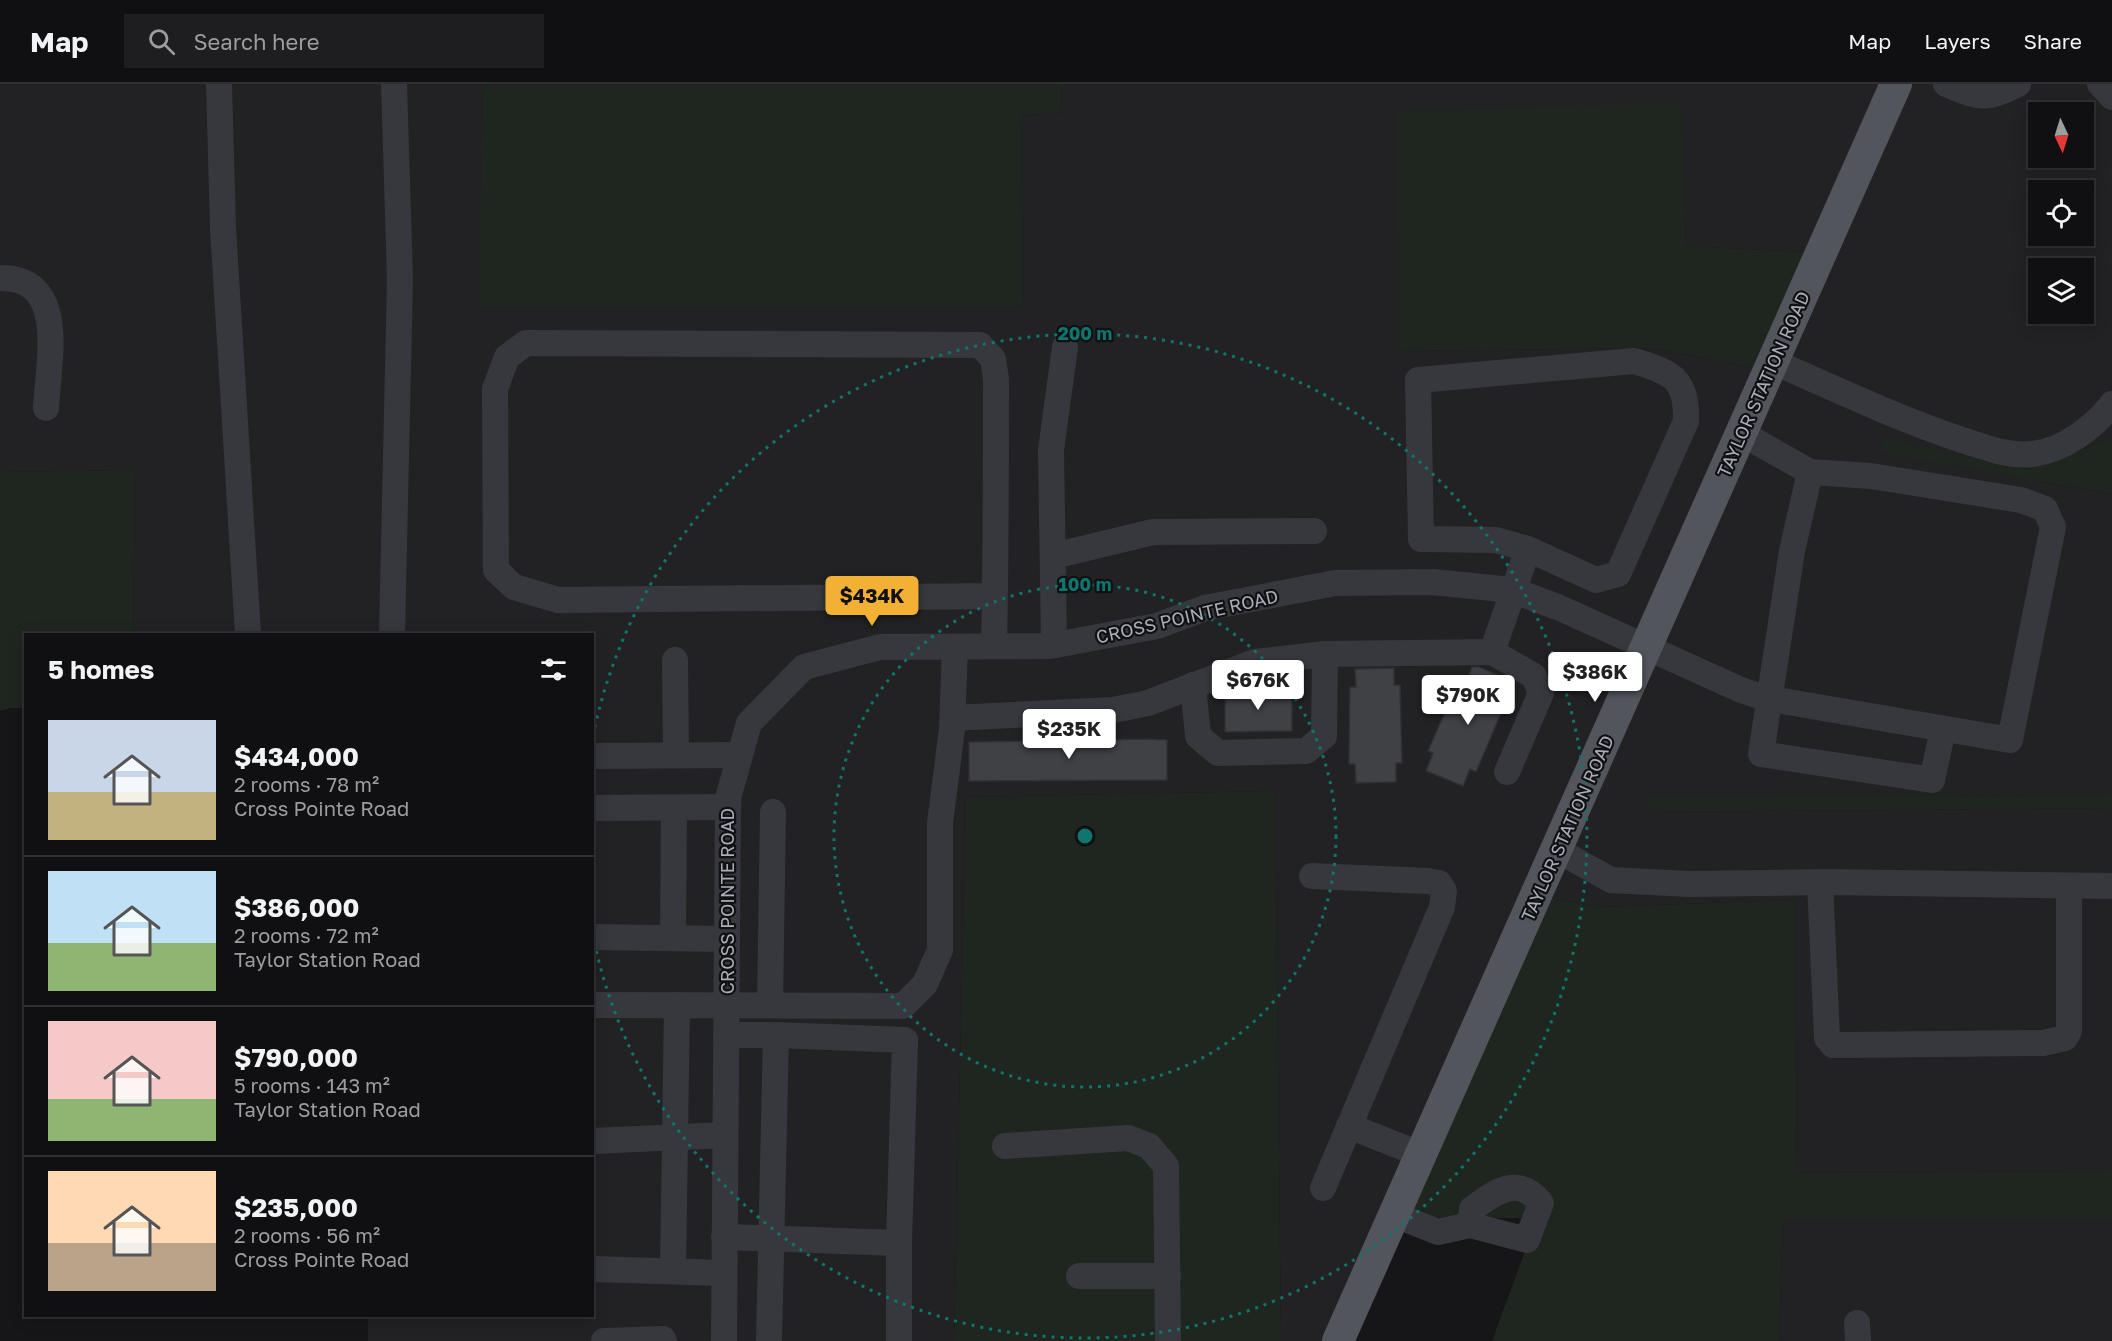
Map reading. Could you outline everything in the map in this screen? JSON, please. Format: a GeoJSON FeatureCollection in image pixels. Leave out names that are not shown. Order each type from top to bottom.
{"type":"FeatureCollection","features":[{"type":"Feature","properties":{"kind":"main road","name":"TAYLOR STATION ROAD"},"geometry":{"type":"LineString","coordinates":[[1338,1341],[1896,84]]}},
{"type":"Feature","properties":{"kind":"street"},"geometry":{"type":"LineString","coordinates":[[219,84],[223,228],[248,633]]}},
{"type":"Feature","properties":{"kind":"street"},"geometry":{"type":"LineString","coordinates":[[392,633],[400,279],[394,84]]}},
{"type":"Feature","properties":{"kind":"street"},"geometry":{"type":"LineString","coordinates":[[1946,84],[1980,97],[1999,93],[2018,84]]}},
{"type":"Feature","properties":{"kind":"street"},"geometry":{"type":"LineString","coordinates":[[2100,84],[2112,97]]}},
{"type":"Feature","properties":{"kind":"street"},"geometry":{"type":"LineString","coordinates":[[0,278],[17,278],[33,288],[40,293],[48,310],[46,408]]}},
{"type":"Feature","properties":{"kind":"street"},"geometry":{"type":"LineString","coordinates":[[994,646],[995,596],[996,379],[993,359],[980,345],[526,343],[507,357],[495,389],[496,570],[514,587],[558,600],[995,596]]}},
{"type":"Feature","properties":{"kind":"street"},"geometry":{"type":"LineString","coordinates":[[1054,645],[1051,450],[1065,347]]}},
{"type":"Feature","properties":{"kind":"street"},"geometry":{"type":"LineString","coordinates":[[1634,361],[1661,369],[1676,380],[1687,399],[1686,421],[1618,574],[1596,579],[1528,549],[1496,540],[1421,539],[1418,380],[1634,361]]}},
{"type":"Feature","properties":{"kind":"street"},"geometry":{"type":"LineString","coordinates":[[1772,362],[1909,422],[2004,453],[2033,454],[2058,446],[2082,434],[2112,404]]}},
{"type":"Feature","properties":{"kind":"street"},"geometry":{"type":"LineString","coordinates":[[1741,433],[1810,472],[1792,551],[1761,754],[1932,780],[1943,729]]}},
{"type":"Feature","properties":{"kind":"street","name":"CROSS POINTE ROAD"},"geometry":{"type":"LineString","coordinates":[[724,1341],[728,807],[749,723],[804,667],[880,647],[1054,645],[1156,626],[1205,608],[1335,583],[1433,582],[1512,590],[1647,646],[1741,690],[1768,698],[2010,740],[2053,527],[2045,508],[2021,500],[1871,476],[1810,472]]}},
{"type":"Feature","properties":{"kind":"street"},"geometry":{"type":"LineString","coordinates":[[1053,556],[1153,531],[1314,531]]}},
{"type":"Feature","properties":{"kind":"street"},"geometry":{"type":"LineString","coordinates":[[1492,652],[1528,549]]}},
{"type":"Feature","properties":{"kind":"street"},"geometry":{"type":"LineString","coordinates":[[594,1005],[903,1006],[926,984],[940,950],[940,823],[952,718],[955,647]]}},
{"type":"Feature","properties":{"kind":"street"},"geometry":{"type":"LineString","coordinates":[[952,718],[1113,710],[1148,703],[1256,662],[1325,654],[1492,652],[1534,676],[1541,693],[1508,772]]}},
{"type":"Feature","properties":{"kind":"street"},"geometry":{"type":"LineString","coordinates":[[1193,685],[1198,736],[1218,753],[1306,751],[1324,736],[1325,654]]}},
{"type":"Feature","properties":{"kind":"street"},"geometry":{"type":"LineString","coordinates":[[675,660],[676,755]]}},
{"type":"Feature","properties":{"kind":"street"},"geometry":{"type":"LineString","coordinates":[[594,756],[740,755]]}},
{"type":"Feature","properties":{"kind":"street"},"geometry":{"type":"LineString","coordinates":[[594,808],[728,807]]}},
{"type":"Feature","properties":{"kind":"street"},"geometry":{"type":"LineString","coordinates":[[673,938],[674,808]]}},
{"type":"Feature","properties":{"kind":"street"},"geometry":{"type":"LineString","coordinates":[[770,1004],[773,812]]}},
{"type":"Feature","properties":{"kind":"street"},"geometry":{"type":"LineString","coordinates":[[1557,850],[1611,880],[1690,884],[1820,882],[2112,886]]}},
{"type":"Feature","properties":{"kind":"street"},"geometry":{"type":"LineString","coordinates":[[1312,876],[1428,881],[1439,883],[1444,891],[1442,907],[1323,1188]]}},
{"type":"Feature","properties":{"kind":"street"},"geometry":{"type":"LineString","coordinates":[[1820,882],[1827,1038],[1833,1045],[2043,1043],[2065,1038],[2069,1031],[2069,887]]}},
{"type":"Feature","properties":{"kind":"street"},"geometry":{"type":"LineString","coordinates":[[594,936],[727,939]]}},
{"type":"Feature","properties":{"kind":"street"},"geometry":{"type":"LineString","coordinates":[[673,1271],[673,1138],[677,1005]]}},
{"type":"Feature","properties":{"kind":"street"},"geometry":{"type":"LineString","coordinates":[[726,1035],[905,1040],[899,1243],[899,1341]]}},
{"type":"Feature","properties":{"kind":"street"},"geometry":{"type":"LineString","coordinates":[[769,1341],[769,1239],[776,1035]]}},
{"type":"Feature","properties":{"kind":"street"},"geometry":{"type":"LineString","coordinates":[[1349,1126],[1422,1155]]}},
{"type":"Feature","properties":{"kind":"street"},"geometry":{"type":"LineString","coordinates":[[594,1141],[725,1134]]}},
{"type":"Feature","properties":{"kind":"street"},"geometry":{"type":"LineString","coordinates":[[1005,1146],[1128,1138],[1149,1146],[1166,1166],[1168,1341]]}},
{"type":"Feature","properties":{"kind":"street"},"geometry":{"type":"LineString","coordinates":[[1395,1215],[1438,1232],[1470,1225]]}},
{"type":"Feature","properties":{"kind":"street"},"geometry":{"type":"LineString","coordinates":[[724,1237],[899,1243]]}},
{"type":"Feature","properties":{"kind":"street"},"geometry":{"type":"LineString","coordinates":[[594,1269],[724,1273]]}},
{"type":"Feature","properties":{"kind":"street"},"geometry":{"type":"LineString","coordinates":[[1079,1276],[1168,1276]]}},
{"type":"Feature","properties":{"kind":"street"},"geometry":{"type":"LineString","coordinates":[[604,1341],[663,1339],[664,1341]]}},
{"type":"Feature","properties":{"kind":"shaded area"},"geometry":{"type":"Polygon","coordinates":[[[0,84],[483,84],[480,308],[1023,307],[1021,116],[1061,112],[1062,84],[2112,84],[2112,438],[2029,469],[1883,439],[1884,454],[2112,494],[2112,795],[1645,797],[1649,812],[2112,808],[2112,1171],[1797,1173],[1795,900],[1600,907],[1551,898],[1327,1341],[1281,1341],[1275,791],[966,797],[954,1341],[368,1341],[368,1317],[594,1317],[594,633],[133,633],[135,470],[0,472],[0,84]],[[1681,103],[1399,351],[1653,348],[1752,367],[1807,252],[1686,246],[1681,103]]]}},
{"type":"Feature","properties":{"kind":"shaded area"},"geometry":{"type":"Polygon","coordinates":[[[483,84],[1062,84],[1061,112],[1021,116],[1023,308],[479,308],[483,84]]]}},
{"type":"Feature","properties":{"kind":"shaded area"},"geometry":{"type":"Polygon","coordinates":[[[1682,103],[1686,246],[1807,252],[1752,367],[1653,348],[1398,351],[1396,111],[1682,103]]]}},
{"type":"Feature","properties":{"kind":"shaded area"},"geometry":{"type":"Polygon","coordinates":[[[1883,438],[2029,469],[2112,438],[2112,494],[1883,454],[1883,438]]]}},
{"type":"Feature","properties":{"kind":"shaded area"},"geometry":{"type":"Polygon","coordinates":[[[135,470],[133,633],[24,633],[24,708],[0,711],[0,472],[135,470]]]}},
{"type":"Feature","properties":{"kind":"shaded area"},"geometry":{"type":"Polygon","coordinates":[[[1275,791],[1281,1341],[954,1341],[966,797],[1275,791]]]}},
{"type":"Feature","properties":{"kind":"shaded area"},"geometry":{"type":"Polygon","coordinates":[[[2112,795],[2112,808],[1649,812],[1644,796],[2112,795]]]}},
{"type":"Feature","properties":{"kind":"shaded area"},"geometry":{"type":"Polygon","coordinates":[[[1551,898],[1600,907],[1795,900],[1797,1173],[2112,1171],[2112,1219],[1783,1219],[1779,1341],[1492,1341],[1537,1218],[1413,1218],[1408,1212],[1551,898]]]}},
{"type":"Feature","properties":{"kind":"shaded area"},"geometry":{"type":"Polygon","coordinates":[[[1783,1219],[2112,1219],[2112,1341],[1779,1341],[1783,1219]]]}},
{"type":"Feature","properties":{"kind":"building"},"geometry":{"type":"Polygon","coordinates":[[[1472,667],[1479,667],[1509,680],[1501,697],[1507,699],[1476,772],[1470,769],[1463,786],[1426,771],[1433,753],[1428,751],[1440,723],[1461,681],[1466,683],[1472,667]]]}},
{"type":"Feature","properties":{"kind":"building"},"geometry":{"type":"Polygon","coordinates":[[[1394,668],[1394,685],[1400,685],[1402,763],[1396,763],[1396,782],[1356,783],[1355,764],[1349,764],[1350,687],[1356,687],[1355,669],[1394,668]]]}},
{"type":"Feature","properties":{"kind":"building"},"geometry":{"type":"Polygon","coordinates":[[[1273,686],[1273,693],[1292,692],[1292,731],[1225,732],[1225,692],[1243,692],[1244,687],[1273,686]]]}},
{"type":"Feature","properties":{"kind":"building"},"geometry":{"type":"Polygon","coordinates":[[[1167,740],[1167,780],[969,781],[969,742],[1167,740]]]}}]}
